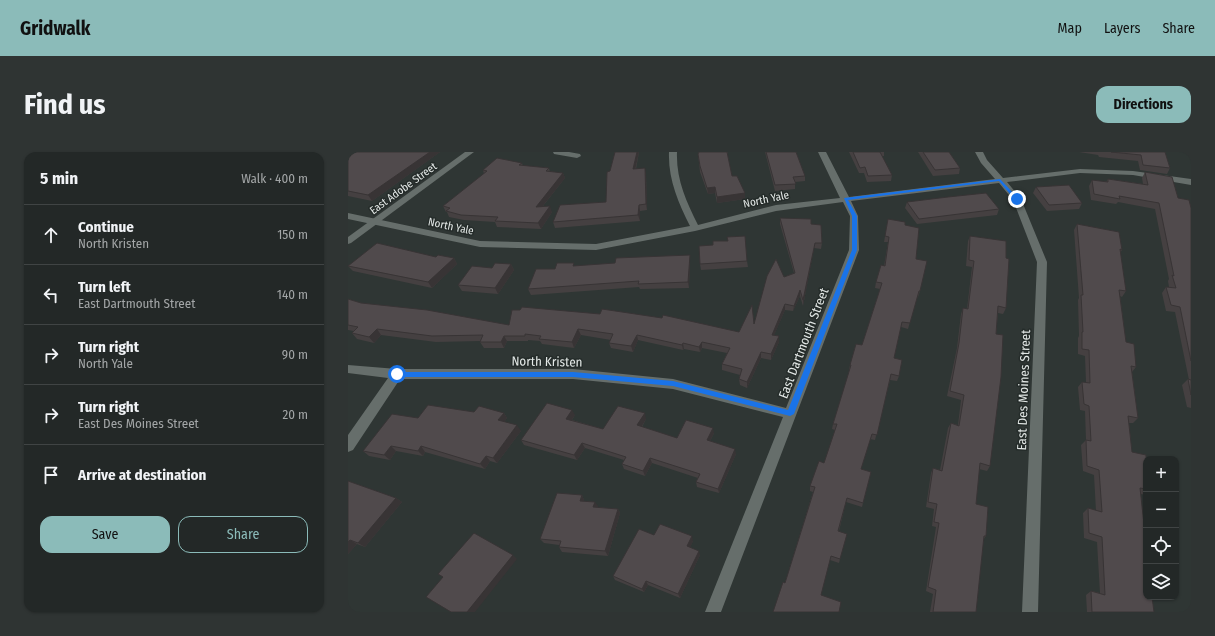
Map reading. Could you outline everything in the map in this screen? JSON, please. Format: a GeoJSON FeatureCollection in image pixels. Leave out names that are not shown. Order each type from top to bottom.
{"type":"FeatureCollection","features":[{"type":"Feature","properties":{"kind":"street","name":"East Adobe Street"},"geometry":{"type":"LineString","coordinates":[[348,242],[470,152]]}},
{"type":"Feature","properties":{"kind":"street"},"geometry":{"type":"LineString","coordinates":[[557,152],[578,156]]}},
{"type":"Feature","properties":{"kind":"street"},"geometry":{"type":"LineString","coordinates":[[672,152],[674,175],[678,192],[695,228]]}},
{"type":"Feature","properties":{"kind":"street","name":"East Dartmouth Street"},"geometry":{"type":"LineString","coordinates":[[713,612],[854,250],[854,216],[822,152]]}},
{"type":"Feature","properties":{"kind":"street","name":"East Des Moines Street"},"geometry":{"type":"LineString","coordinates":[[979,152],[984,161],[1017,199],[1042,262],[1030,612]]}},
{"type":"Feature","properties":{"kind":"street","name":"North Yale"},"geometry":{"type":"LineString","coordinates":[[348,216],[480,244],[596,247],[695,228],[776,208],[1080,171],[1133,173],[1191,182]]}},
{"type":"Feature","properties":{"kind":"street","name":"North Kristen"},"geometry":{"type":"LineString","coordinates":[[348,369],[397,374],[573,374],[673,384],[790,414]]}},
{"type":"Feature","properties":{"kind":"street"},"geometry":{"type":"LineString","coordinates":[[348,446],[397,374]]}},
{"type":"Feature","properties":{"kind":"building"},"geometry":{"type":"Polygon","coordinates":[[[348,152],[430,152],[368,195],[348,191],[348,152]]]}},
{"type":"Feature","properties":{"kind":"building"},"geometry":{"type":"Polygon","coordinates":[[[615,152],[637,152],[633,169],[645,168],[646,204],[639,205],[638,215],[553,222],[560,205],[606,202],[607,172],[610,171],[615,152]]]}},
{"type":"Feature","properties":{"kind":"building"},"geometry":{"type":"Polygon","coordinates":[[[699,152],[727,152],[732,176],[737,176],[745,193],[717,197],[715,187],[707,188],[700,166],[699,152]]]}},
{"type":"Feature","properties":{"kind":"building"},"geometry":{"type":"Polygon","coordinates":[[[766,152],[796,152],[805,176],[793,177],[796,184],[775,185],[766,152]]]}},
{"type":"Feature","properties":{"kind":"building"},"geometry":{"type":"Polygon","coordinates":[[[853,152],[880,152],[892,175],[868,176],[865,167],[860,168],[853,152]]]}},
{"type":"Feature","properties":{"kind":"building"},"geometry":{"type":"Polygon","coordinates":[[[923,152],[949,152],[960,168],[935,170],[923,152]]]}},
{"type":"Feature","properties":{"kind":"building"},"geometry":{"type":"Polygon","coordinates":[[[1111,152],[1165,152],[1170,168],[1143,165],[1141,155],[1111,152]]]}},
{"type":"Feature","properties":{"kind":"building"},"geometry":{"type":"Polygon","coordinates":[[[497,158],[522,163],[519,165],[549,168],[546,171],[563,173],[536,207],[550,206],[538,223],[495,221],[498,217],[461,215],[446,211],[450,208],[443,206],[487,171],[483,170],[497,158]]]}},
{"type":"Feature","properties":{"kind":"building"},"geometry":{"type":"Polygon","coordinates":[[[1145,172],[1172,177],[1178,198],[1189,200],[1191,208],[1191,361],[1180,307],[1171,305],[1166,287],[1176,288],[1172,275],[1174,276],[1159,203],[1119,196],[1120,199],[1094,194],[1092,180],[1108,182],[1108,179],[1148,185],[1145,172]]]}},
{"type":"Feature","properties":{"kind":"building"},"geometry":{"type":"Polygon","coordinates":[[[1069,185],[1082,203],[1049,205],[1036,187],[1069,185]]]}},
{"type":"Feature","properties":{"kind":"building"},"geometry":{"type":"Polygon","coordinates":[[[986,193],[999,209],[919,219],[907,202],[948,197],[986,193]]]}},
{"type":"Feature","properties":{"kind":"building"},"geometry":{"type":"Polygon","coordinates":[[[780,218],[811,219],[811,224],[821,225],[822,243],[815,243],[803,300],[800,290],[794,306],[785,304],[772,335],[779,336],[771,354],[761,352],[747,382],[739,379],[742,369],[722,364],[730,348],[702,342],[699,347],[683,343],[682,345],[637,335],[631,346],[609,343],[613,334],[578,329],[572,342],[539,339],[541,336],[525,334],[525,336],[504,336],[501,342],[480,342],[483,335],[432,336],[377,329],[369,337],[352,333],[358,327],[348,325],[348,299],[361,303],[427,310],[509,325],[512,310],[520,310],[522,307],[600,314],[602,309],[662,318],[663,315],[739,332],[752,305],[754,324],[767,276],[776,259],[784,277],[795,273],[780,218]]]}},
{"type":"Feature","properties":{"kind":"building"},"geometry":{"type":"Polygon","coordinates":[[[888,219],[905,222],[905,225],[919,228],[916,259],[927,261],[910,323],[902,322],[894,358],[902,360],[899,376],[891,374],[877,435],[872,434],[861,469],[871,472],[863,503],[847,498],[838,531],[847,534],[840,559],[831,556],[821,595],[841,602],[839,612],[773,612],[783,582],[785,583],[815,487],[810,486],[819,461],[824,463],[837,424],[833,424],[856,344],[862,345],[882,283],[876,282],[881,265],[885,266],[889,237],[885,236],[888,219]]]}},
{"type":"Feature","properties":{"kind":"building"},"geometry":{"type":"Polygon","coordinates":[[[1077,224],[1119,232],[1126,291],[1119,290],[1126,342],[1134,344],[1136,367],[1131,366],[1138,418],[1128,416],[1132,452],[1146,455],[1143,456],[1143,488],[1140,488],[1143,515],[1143,600],[1152,600],[1154,612],[1092,612],[1091,591],[1105,595],[1102,537],[1089,533],[1088,508],[1102,512],[1099,470],[1087,466],[1086,440],[1091,441],[1089,406],[1084,404],[1082,382],[1090,383],[1089,350],[1082,349],[1083,332],[1081,295],[1083,295],[1077,224]]]}},
{"type":"Feature","properties":{"kind":"building"},"geometry":{"type":"Polygon","coordinates":[[[745,236],[747,261],[700,264],[699,246],[713,245],[713,241],[728,241],[727,237],[745,236]]]}},
{"type":"Feature","properties":{"kind":"building"},"geometry":{"type":"Polygon","coordinates":[[[970,236],[1006,241],[1006,258],[1009,259],[1006,308],[998,306],[996,334],[1003,335],[1001,377],[990,466],[980,463],[976,504],[988,507],[986,536],[984,536],[976,612],[933,612],[936,590],[928,587],[939,523],[934,522],[937,504],[928,502],[933,468],[942,471],[951,423],[959,426],[964,395],[950,391],[959,343],[963,308],[968,309],[974,261],[969,260],[970,236]]]}},
{"type":"Feature","properties":{"kind":"building"},"geometry":{"type":"Polygon","coordinates":[[[377,243],[436,257],[438,255],[454,258],[428,282],[348,266],[377,243]]]}},
{"type":"Feature","properties":{"kind":"building"},"geometry":{"type":"Polygon","coordinates":[[[690,255],[688,282],[638,284],[639,281],[528,289],[536,269],[555,269],[557,263],[574,263],[573,266],[615,263],[616,258],[690,255]]]}},
{"type":"Feature","properties":{"kind":"building"},"geometry":{"type":"Polygon","coordinates":[[[495,263],[511,264],[495,288],[458,285],[472,266],[492,268],[495,263]]]}},
{"type":"Feature","properties":{"kind":"building"},"geometry":{"type":"Polygon","coordinates":[[[1188,379],[1191,380],[1191,395],[1188,379]]]}},
{"type":"Feature","properties":{"kind":"building"},"geometry":{"type":"Polygon","coordinates":[[[547,403],[572,410],[566,419],[603,429],[618,406],[645,413],[637,425],[677,438],[686,420],[713,428],[707,440],[735,449],[718,489],[696,482],[700,474],[650,458],[643,471],[622,464],[626,457],[582,443],[574,455],[521,440],[547,403]]]}},
{"type":"Feature","properties":{"kind":"building"},"geometry":{"type":"Polygon","coordinates":[[[428,405],[474,412],[479,406],[504,413],[498,420],[517,425],[493,458],[486,456],[480,464],[421,446],[418,451],[391,446],[384,455],[363,451],[392,414],[418,418],[428,405]]]}},
{"type":"Feature","properties":{"kind":"building"},"geometry":{"type":"Polygon","coordinates":[[[348,481],[396,498],[358,543],[350,540],[348,542],[348,481]]]}},
{"type":"Feature","properties":{"kind":"building"},"geometry":{"type":"Polygon","coordinates":[[[557,493],[582,495],[580,501],[595,502],[593,507],[618,509],[605,551],[559,547],[561,541],[540,539],[557,493]]]}},
{"type":"Feature","properties":{"kind":"building"},"geometry":{"type":"Polygon","coordinates":[[[660,524],[692,536],[687,546],[699,551],[678,594],[646,581],[642,589],[613,576],[639,529],[654,535],[660,524]]]}},
{"type":"Feature","properties":{"kind":"building"},"geometry":{"type":"Polygon","coordinates":[[[474,533],[513,555],[467,612],[451,612],[426,597],[443,577],[438,574],[474,533]]]}},
{"type":"Feature","properties":{"kind":"route"},"geometry":{"type":"LineString","coordinates":[[397,374],[573,374],[673,384],[790,414],[854,250],[854,216],[845,199],[1000,180],[1017,199]]}}]}
